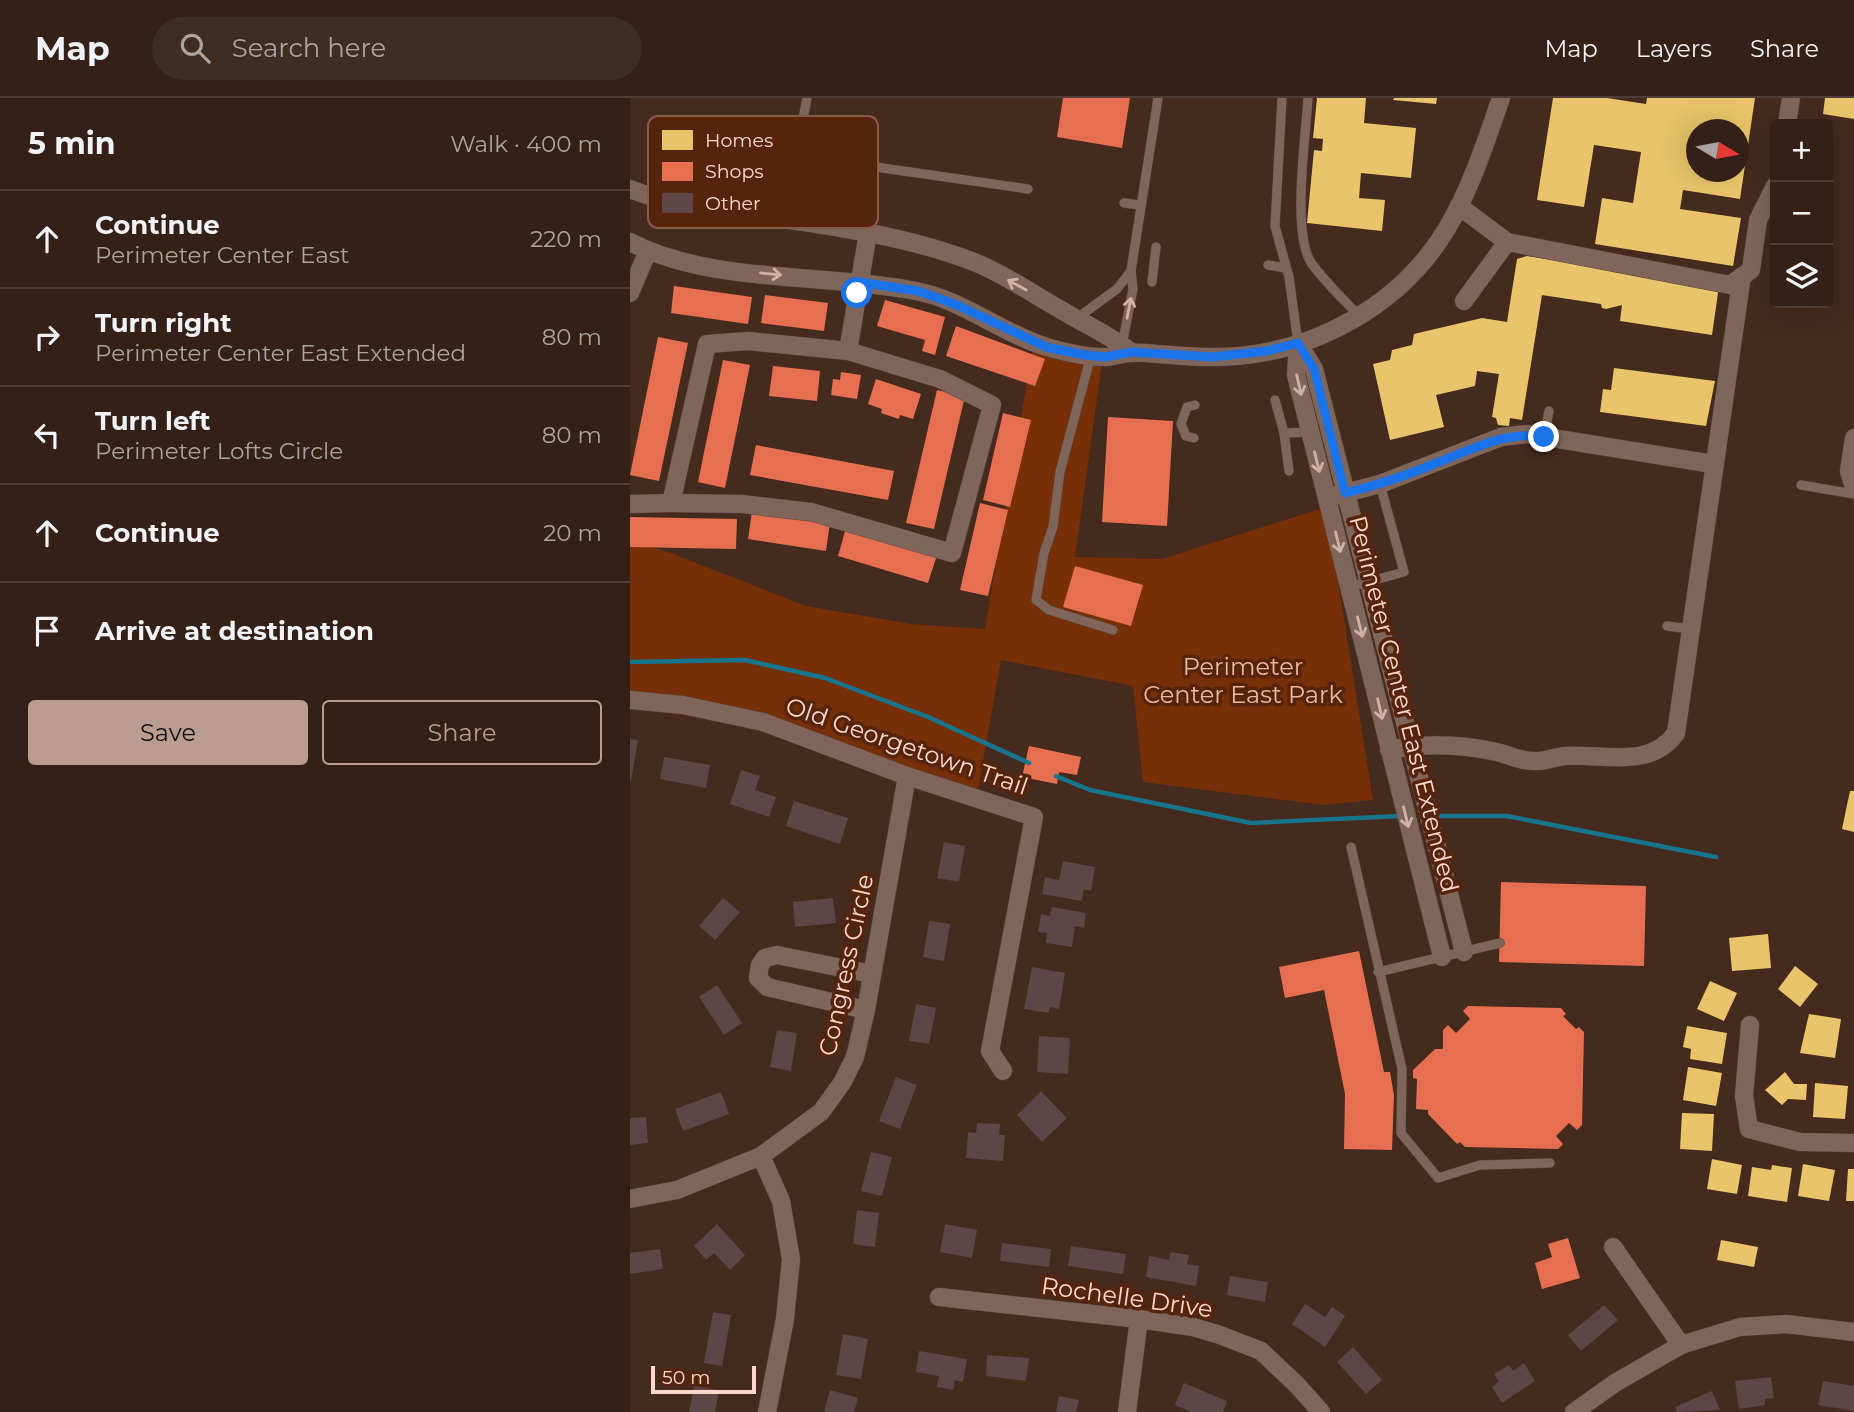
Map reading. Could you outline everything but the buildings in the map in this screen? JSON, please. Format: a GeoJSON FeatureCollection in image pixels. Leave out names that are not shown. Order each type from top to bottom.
{"type":"FeatureCollection","features":[{"type":"Feature","properties":{"kind":"street"},"geometry":{"type":"LineString","coordinates":[[630,242],[648,251],[703,267],[859,282],[918,291],[957,305],[1046,347],[1091,355],[1105,357],[1127,349],[1212,357],[1267,351],[1323,335],[1360,317],[1379,305],[1413,274],[1442,238],[1459,206],[1480,159],[1501,98]]}},
{"type":"Feature","properties":{"kind":"street"},"geometry":{"type":"LineString","coordinates":[[1788,119],[1791,98]]}},
{"type":"Feature","properties":{"kind":"street"},"geometry":{"type":"LineString","coordinates":[[630,189],[648,196]]}},
{"type":"Feature","properties":{"kind":"street"},"geometry":{"type":"LineString","coordinates":[[1459,206],[1507,242],[1730,285],[1751,270],[1758,220],[1770,196]]}},
{"type":"Feature","properties":{"kind":"street"},"geometry":{"type":"LineString","coordinates":[[838,228],[927,246],[977,263],[1111,336],[1127,349]]}},
{"type":"Feature","properties":{"kind":"street"},"geometry":{"type":"LineString","coordinates":[[848,351],[868,233]]}},
{"type":"Feature","properties":{"kind":"street"},"geometry":{"type":"LineString","coordinates":[[1464,300],[1507,242]]}},
{"type":"Feature","properties":{"kind":"street"},"geometry":{"type":"LineString","coordinates":[[630,293],[648,251]]}},
{"type":"Feature","properties":{"kind":"street"},"geometry":{"type":"LineString","coordinates":[[1390,750],[1443,745],[1494,751],[1531,761],[1565,756],[1619,758],[1657,751],[1668,745],[1676,733],[1742,276]]}},
{"type":"Feature","properties":{"kind":"street"},"geometry":{"type":"LineString","coordinates":[[630,504],[742,504],[811,512],[952,553],[992,405],[940,379],[848,351],[748,341],[707,344],[671,503]]}},
{"type":"Feature","properties":{"kind":"street","name":"Perimeter Center East Extended"},"geometry":{"type":"LineString","coordinates":[[1298,343],[1296,375],[1442,957]]}},
{"type":"Feature","properties":{"kind":"street","name":"Perimeter Center East Extended"},"geometry":{"type":"LineString","coordinates":[[1298,343],[1314,369],[1464,952]]}},
{"type":"Feature","properties":{"kind":"street"},"geometry":{"type":"LineString","coordinates":[[1327,498],[1380,484],[1501,437],[1527,434],[1713,464]]}},
{"type":"Feature","properties":{"kind":"street"},"geometry":{"type":"LineString","coordinates":[[1854,438],[1849,471],[1854,488]]}},
{"type":"Feature","properties":{"kind":"street","name":"Old Georgetown Trail"},"geometry":{"type":"LineString","coordinates":[[630,700],[683,705],[764,722],[907,776],[1034,817],[990,1051],[1003,1070]]}},
{"type":"Feature","properties":{"kind":"street","name":"Congress Circle"},"geometry":{"type":"LineString","coordinates":[[630,1199],[677,1190],[761,1156],[821,1112],[842,1083],[855,1057],[866,1010],[907,776]]}},
{"type":"Feature","properties":{"kind":"street"},"geometry":{"type":"LineString","coordinates":[[866,1010],[767,987],[758,978],[760,965],[765,958],[777,955],[872,974]]}},
{"type":"Feature","properties":{"kind":"street"},"geometry":{"type":"LineString","coordinates":[[1751,1025],[1744,1096],[1749,1129],[1800,1142],[1854,1143]]}},
{"type":"Feature","properties":{"kind":"street"},"geometry":{"type":"LineString","coordinates":[[761,1156],[781,1201],[792,1259],[785,1320],[767,1412]]}},
{"type":"Feature","properties":{"kind":"street"},"geometry":{"type":"LineString","coordinates":[[1613,1247],[1681,1345]]}},
{"type":"Feature","properties":{"kind":"street","name":"Rochelle Drive"},"geometry":{"type":"LineString","coordinates":[[939,1297],[1193,1327],[1261,1351],[1321,1412]]}},
{"type":"Feature","properties":{"kind":"street"},"geometry":{"type":"LineString","coordinates":[[1127,1412],[1139,1319]]}},
{"type":"Feature","properties":{"kind":"street"},"geometry":{"type":"LineString","coordinates":[[1574,1412],[1615,1383],[1681,1345],[1740,1327],[1786,1324],[1854,1332]]}},
{"type":"Feature","properties":{"kind":"lane"},"geometry":{"type":"LineString","coordinates":[[804,116],[807,98]]}},
{"type":"Feature","properties":{"kind":"lane"},"geometry":{"type":"LineString","coordinates":[[1127,349],[1133,289],[1131,271],[1158,98]]}},
{"type":"Feature","properties":{"kind":"lane"},"geometry":{"type":"LineString","coordinates":[[1282,98],[1275,226],[1286,268],[1298,343]]}},
{"type":"Feature","properties":{"kind":"lane"},"geometry":{"type":"LineString","coordinates":[[1308,98],[1301,199],[1304,243],[1311,263],[1360,317]]}},
{"type":"Feature","properties":{"kind":"lane"},"geometry":{"type":"LineString","coordinates":[[878,167],[1028,189]]}},
{"type":"Feature","properties":{"kind":"lane"},"geometry":{"type":"LineString","coordinates":[[1124,203],[1140,205]]}},
{"type":"Feature","properties":{"kind":"lane"},"geometry":{"type":"LineString","coordinates":[[1152,282],[1156,247]]}},
{"type":"Feature","properties":{"kind":"lane"},"geometry":{"type":"LineString","coordinates":[[1268,265],[1286,268]]}},
{"type":"Feature","properties":{"kind":"lane"},"geometry":{"type":"LineString","coordinates":[[1076,319],[1117,289],[1131,271]]}},
{"type":"Feature","properties":{"kind":"lane"},"geometry":{"type":"LineString","coordinates":[[1091,355],[1060,472],[1053,527],[1044,553],[1037,600],[1049,610],[1113,630]]}},
{"type":"Feature","properties":{"kind":"lane"},"geometry":{"type":"LineString","coordinates":[[1275,400],[1284,433],[1289,471]]}},
{"type":"Feature","properties":{"kind":"lane"},"geometry":{"type":"LineString","coordinates":[[1194,438],[1186,436],[1181,424],[1187,407],[1195,405]]}},
{"type":"Feature","properties":{"kind":"lane"},"geometry":{"type":"LineString","coordinates":[[1544,437],[1549,411]]}},
{"type":"Feature","properties":{"kind":"lane"},"geometry":{"type":"LineString","coordinates":[[1284,433],[1310,432]]}},
{"type":"Feature","properties":{"kind":"lane"},"geometry":{"type":"LineString","coordinates":[[1349,587],[1404,572],[1380,484]]}},
{"type":"Feature","properties":{"kind":"lane"},"geometry":{"type":"LineString","coordinates":[[1801,485],[1854,494]]}},
{"type":"Feature","properties":{"kind":"lane"},"geometry":{"type":"LineString","coordinates":[[1667,626],[1690,629]]}},
{"type":"Feature","properties":{"kind":"lane"},"geometry":{"type":"LineString","coordinates":[[1351,847],[1402,1069],[1401,1133],[1438,1178],[1480,1165],[1550,1163]]}},
{"type":"Feature","properties":{"kind":"lane"},"geometry":{"type":"LineString","coordinates":[[1378,972],[1500,943]]}},
{"type":"Feature","properties":{"kind":"green space","name":"Perimeter Center East Park"},"geometry":{"type":"Polygon","coordinates":[[[1034,341],[1102,363],[1075,557],[1162,559],[1326,507],[1373,800],[1324,805],[1143,782],[1133,686],[1001,660],[977,795],[762,728],[630,706],[630,542],[668,552],[806,606],[911,624],[985,629],[1034,341]]]}},
{"type":"Feature","properties":{"kind":"waterway"},"geometry":{"type":"LineString","coordinates":[[630,662],[745,660],[825,678],[928,717],[1029,763]]}},
{"type":"Feature","properties":{"kind":"waterway"},"geometry":{"type":"LineString","coordinates":[[1056,776],[1090,790],[1251,823],[1401,816]]}},
{"type":"Feature","properties":{"kind":"waterway"},"geometry":{"type":"LineString","coordinates":[[1434,816],[1507,816],[1716,857]]}},
{"type":"Feature","properties":{"kind":"route"},"geometry":{"type":"LineString","coordinates":[[857,293],[859,282],[918,291],[957,305],[1046,347],[1085,355],[1105,357],[1131,352],[1212,357],[1267,351],[1298,343],[1314,369],[1345,493],[1380,484],[1501,437],[1527,434],[1544,437]]}}]}
